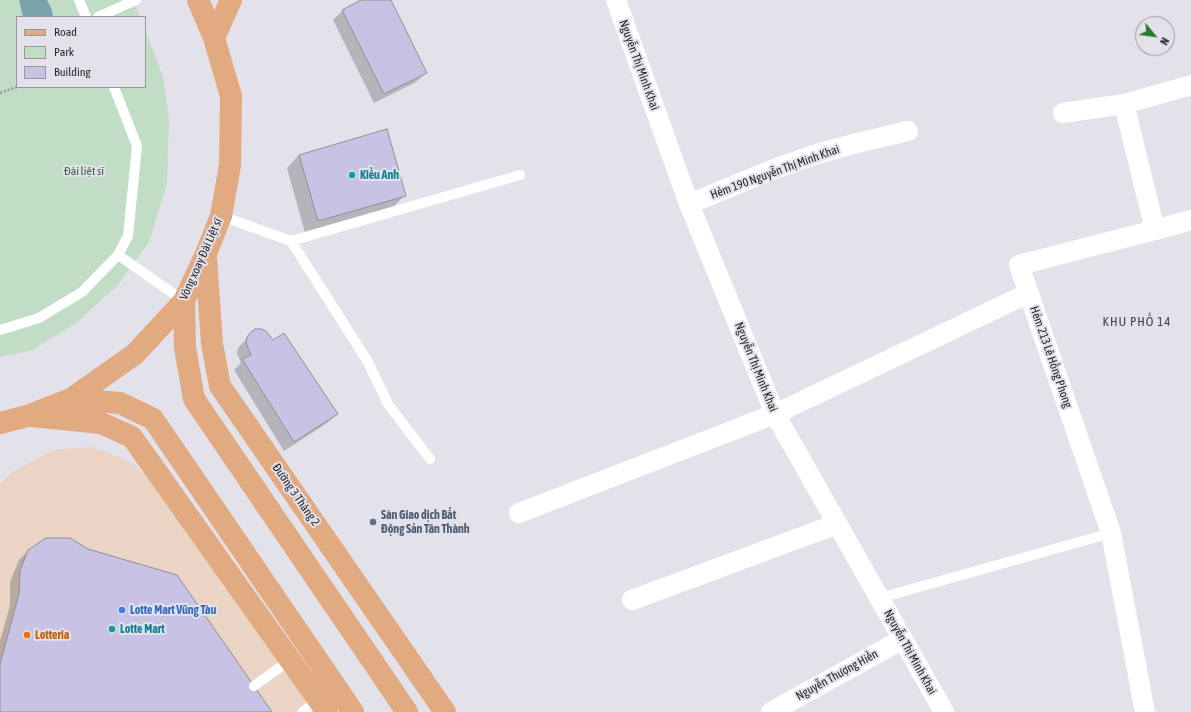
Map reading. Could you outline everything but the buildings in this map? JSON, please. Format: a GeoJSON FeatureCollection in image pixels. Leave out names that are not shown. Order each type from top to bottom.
{"type":"FeatureCollection","features":[{"type":"Feature","properties":{"kind":"main road","name":"Vòng xoay Đài Liệt sĩ"},"geometry":{"type":"LineString","coordinates":[[0,423],[27,416],[71,399],[135,354],[184,301],[205,256],[221,216],[230,166],[230,96],[214,38],[198,0]]}},
{"type":"Feature","properties":{"kind":"main road"},"geometry":{"type":"LineString","coordinates":[[214,38],[231,0]]}},
{"type":"Feature","properties":{"kind":"main road","name":"Đường 3 Tháng 2"},"geometry":{"type":"LineString","coordinates":[[205,256],[212,344],[220,386],[445,712]]}},
{"type":"Feature","properties":{"kind":"main road"},"geometry":{"type":"LineString","coordinates":[[184,301],[185,348],[194,399],[407,712]]}},
{"type":"Feature","properties":{"kind":"main road"},"geometry":{"type":"LineString","coordinates":[[71,399],[120,403],[153,419],[353,712]]}},
{"type":"Feature","properties":{"kind":"main road"},"geometry":{"type":"LineString","coordinates":[[27,416],[101,423],[132,437],[290,660],[316,708]]}},
{"type":"Feature","properties":{"kind":"street","name":"Nguyễn Thị Minh Khai"},"geometry":{"type":"LineString","coordinates":[[616,0],[689,204],[775,414],[944,712]]}},
{"type":"Feature","properties":{"kind":"street"},"geometry":{"type":"LineString","coordinates":[[1063,113],[1124,104],[1191,85]]}},
{"type":"Feature","properties":{"kind":"street"},"geometry":{"type":"LineString","coordinates":[[1124,104],[1155,230],[1191,220]]}},
{"type":"Feature","properties":{"kind":"street","name":"Hẻm 190 Nguyễn Thị Minh Khai"},"geometry":{"type":"LineString","coordinates":[[689,204],[820,153],[908,131]]}},
{"type":"Feature","properties":{"kind":"street","name":"Hẻm 213 Lê Hồng Phong"},"geometry":{"type":"LineString","coordinates":[[1145,712],[1111,533],[1019,265],[1155,230]]}},
{"type":"Feature","properties":{"kind":"street"},"geometry":{"type":"LineString","coordinates":[[519,513],[775,414],[1029,293]]}},
{"type":"Feature","properties":{"kind":"street"},"geometry":{"type":"LineString","coordinates":[[632,600],[837,524]]}},
{"type":"Feature","properties":{"kind":"street","name":"Nguyễn Thượng Hiền"},"geometry":{"type":"LineString","coordinates":[[771,712],[903,639]]}},
{"type":"Feature","properties":{"kind":"lane"},"geometry":{"type":"LineString","coordinates":[[79,0],[86,16]]}},
{"type":"Feature","properties":{"kind":"lane"},"geometry":{"type":"LineString","coordinates":[[100,16],[136,0]]}},
{"type":"Feature","properties":{"kind":"lane"},"geometry":{"type":"LineString","coordinates":[[0,330],[39,318],[82,292],[118,255],[128,236],[137,146],[114,88]]}},
{"type":"Feature","properties":{"kind":"lane"},"geometry":{"type":"LineString","coordinates":[[221,216],[291,241],[520,176]]}},
{"type":"Feature","properties":{"kind":"lane"},"geometry":{"type":"LineString","coordinates":[[291,241],[368,362],[388,404],[430,459]]}},
{"type":"Feature","properties":{"kind":"lane"},"geometry":{"type":"LineString","coordinates":[[118,255],[184,301]]}},
{"type":"Feature","properties":{"kind":"lane"},"geometry":{"type":"LineString","coordinates":[[880,598],[1111,533]]}},
{"type":"Feature","properties":{"kind":"lane"},"geometry":{"type":"LineString","coordinates":[[254,686],[290,660]]}},
{"type":"Feature","properties":{"kind":"lane"},"geometry":{"type":"LineString","coordinates":[[316,708],[336,686]]}},
{"type":"Feature","properties":{"kind":"path"},"geometry":{"type":"LineString","coordinates":[[0,94],[16,87]]}},
{"type":"Feature","properties":{"kind":"shaded area","name":"Lotte Mart Vũng Tàu"},"geometry":{"type":"Polygon","coordinates":[[[92,447],[130,462],[152,480],[309,701],[293,712],[0,712],[0,484],[14,471],[53,450],[92,447]]]}},
{"type":"Feature","properties":{"kind":"green space","name":"Đài liệt sĩ"},"geometry":{"type":"Polygon","coordinates":[[[0,0],[132,0],[140,16],[16,16],[16,88],[146,88],[146,32],[163,77],[169,119],[167,184],[149,242],[119,284],[76,323],[33,350],[0,357],[0,0]]]}},
{"type":"Feature","properties":{"kind":"water"},"geometry":{"type":"Polygon","coordinates":[[[19,0],[47,0],[52,10],[53,16],[23,16],[19,0]]]}},
{"type":"Feature","properties":{"kind":"place","name":"Kiều Anh"},"geometry":{"type":"Point","coordinates":[352,175]}},
{"type":"Feature","properties":{"kind":"place","name":"Sàn Giao dịch Bất Động Sản Tân Thành"},"geometry":{"type":"Point","coordinates":[373,522]}},
{"type":"Feature","properties":{"kind":"place","name":"Lotte Mart Vũng Tàu"},"geometry":{"type":"Point","coordinates":[122,610]}},
{"type":"Feature","properties":{"kind":"place","name":"Lotte Mart"},"geometry":{"type":"Point","coordinates":[112,629]}},
{"type":"Feature","properties":{"kind":"place","name":"Lotteria"},"geometry":{"type":"Point","coordinates":[27,635]}},
{"type":"Feature","properties":{"kind":"district","name":"KHU PHỐ 14"},"geometry":{"type":"Point","coordinates":[1137,322]}}]}
